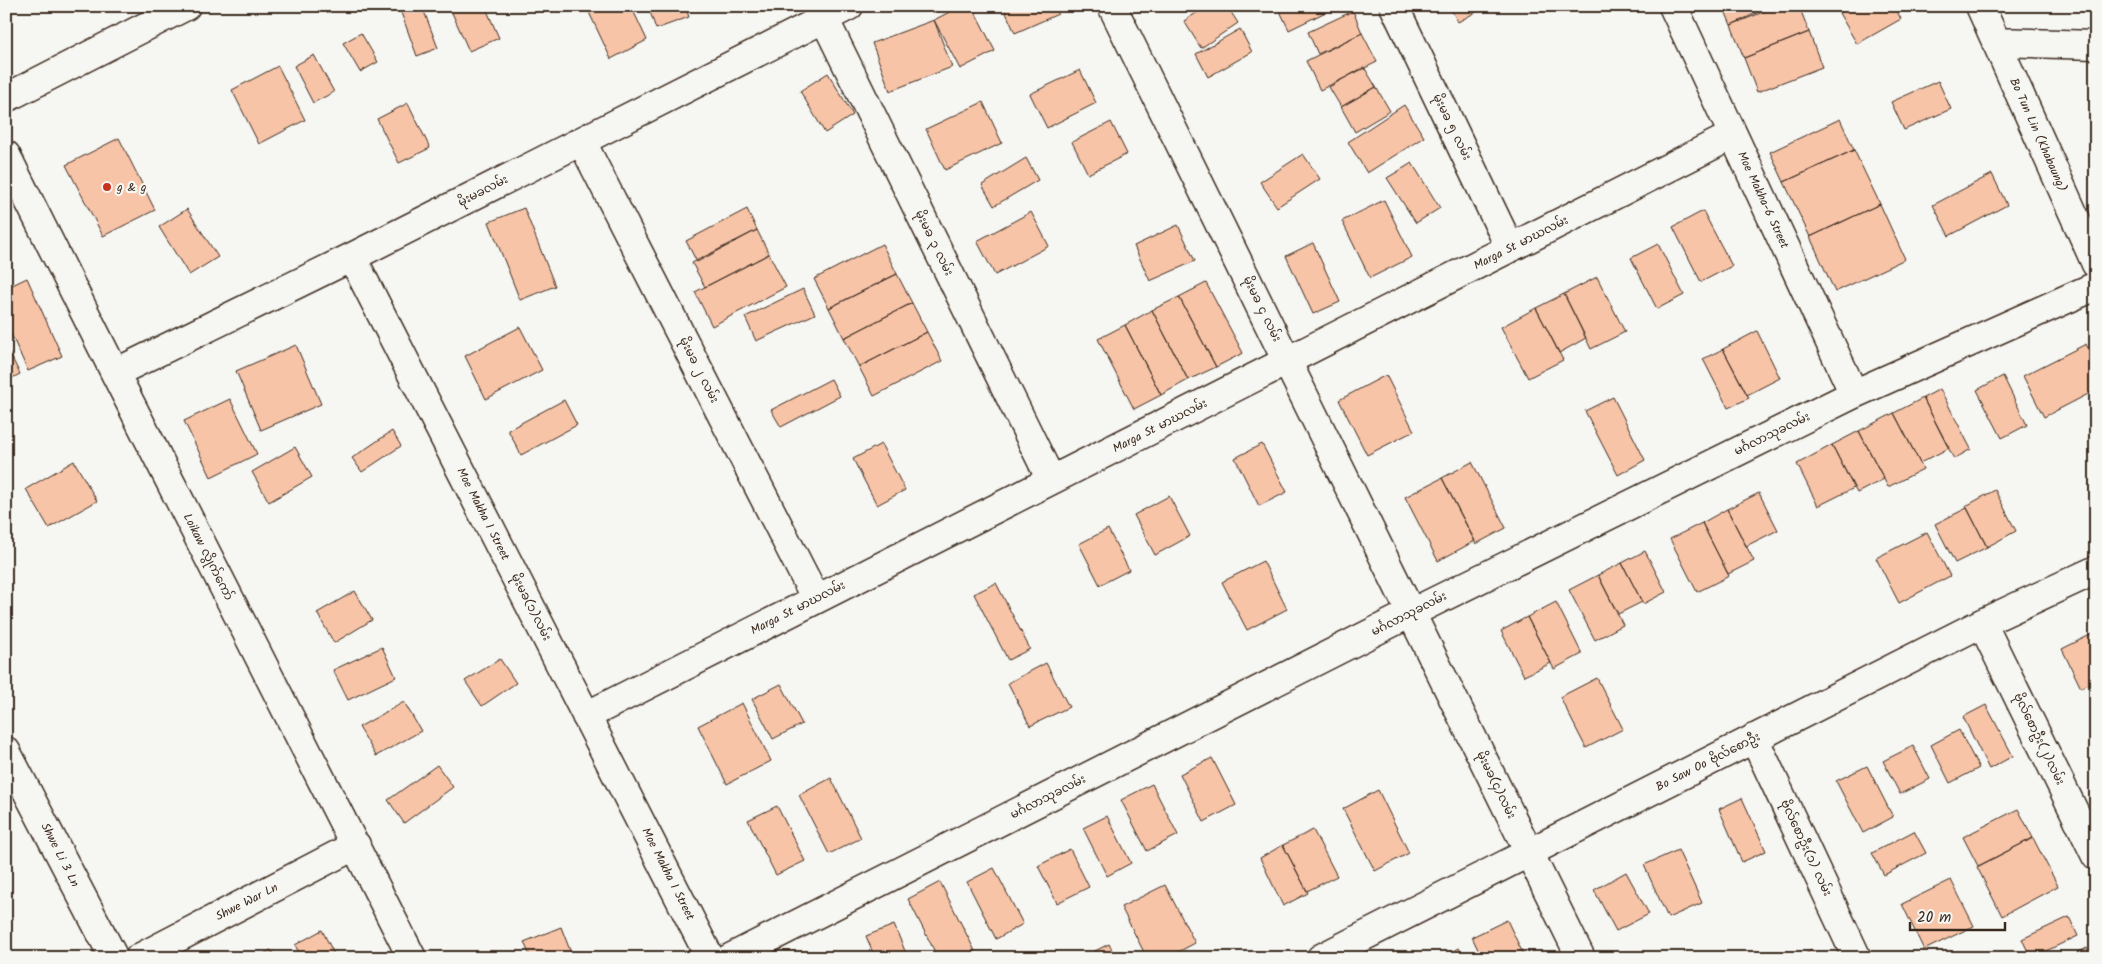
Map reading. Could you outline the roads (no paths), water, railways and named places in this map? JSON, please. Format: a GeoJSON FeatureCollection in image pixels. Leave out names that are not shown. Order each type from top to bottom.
{"type":"FeatureCollection","features":[{"type":"Feature","properties":{"kind":"street"},"geometry":{"type":"LineString","coordinates":[[6,98],[186,6]]}},
{"type":"Feature","properties":{"kind":"street","name":"မိုးမခလမ်း"},"geometry":{"type":"LineString","coordinates":[[115,373],[354,261],[582,142],[821,13],[849,6]]}},
{"type":"Feature","properties":{"kind":"street","name":"မိုးမခ ၄ လမ်း"},"geometry":{"type":"LineString","coordinates":[[1112,6],[1411,613]]}},
{"type":"Feature","properties":{"kind":"street","name":"မိုးမခ ၅ လမ်း"},"geometry":{"type":"LineString","coordinates":[[1394,6],[1510,248]]}},
{"type":"Feature","properties":{"kind":"street","name":"Moe Makha-6 Street"},"geometry":{"type":"LineString","coordinates":[[1672,6],[1854,394]]}},
{"type":"Feature","properties":{"kind":"street","name":"Bo Tun Lin (Khabaung)"},"geometry":{"type":"LineString","coordinates":[[1980,6],[2096,264]]}},
{"type":"Feature","properties":{"kind":"street","name":"မိုးမခ ၃ လမ်း"},"geometry":{"type":"LineString","coordinates":[[821,13],[1051,480]]}},
{"type":"Feature","properties":{"kind":"street"},"geometry":{"type":"LineString","coordinates":[[1996,42],[2096,45]]}},
{"type":"Feature","properties":{"kind":"street","name":"Marga St မာဃလမ်း"},"geometry":{"type":"LineString","coordinates":[[586,716],[1733,135]]}},
{"type":"Feature","properties":{"kind":"street","name":"မိုးမခ ၂ လမ်း"},"geometry":{"type":"LineString","coordinates":[[582,142],[816,599]]}},
{"type":"Feature","properties":{"kind":"street","name":"Loikaw လွိုက်ကော်"},"geometry":{"type":"LineString","coordinates":[[6,155],[412,958]]}},
{"type":"Feature","properties":{"kind":"street","name":"Moe Makha 1 Street"},"geometry":{"type":"LineString","coordinates":[[354,261],[710,958]]}},
{"type":"Feature","properties":{"kind":"street","name":"မိုးမခ(၁)လမ်း"},"geometry":{"type":"LineString","coordinates":[[354,261],[710,958]]}},
{"type":"Feature","properties":{"kind":"street","name":"မင်္ဂလာသုခလမ်း"},"geometry":{"type":"LineString","coordinates":[[730,958],[1411,613],[1854,394],[2096,286]]}},
{"type":"Feature","properties":{"kind":"street","name":"Bo Saw Oo ဗိုလ်စောဦး"},"geometry":{"type":"LineString","coordinates":[[1321,958],[1982,623],[2096,570]]}},
{"type":"Feature","properties":{"kind":"street","name":"မိုးမခ(၄)လမ်း"},"geometry":{"type":"LineString","coordinates":[[1411,613],[1581,958]]}},
{"type":"Feature","properties":{"kind":"street","name":"ဗိုလ်စောဦး(၂)လမ်း"},"geometry":{"type":"LineString","coordinates":[[1982,623],[2096,856]]}},
{"type":"Feature","properties":{"kind":"street","name":"ဗိုလ်စောဦး(၁) လမ်း"},"geometry":{"type":"LineString","coordinates":[[1754,738],[1857,958]]}},
{"type":"Feature","properties":{"kind":"street","name":"Shwe Li 3 Ln"},"geometry":{"type":"LineString","coordinates":[[6,751],[114,958]]}},
{"type":"Feature","properties":{"kind":"street","name":"Shwe War Ln"},"geometry":{"type":"LineString","coordinates":[[139,958],[356,846]]}},
{"type":"Feature","properties":{"kind":"place","name":"g & g"},"geometry":{"type":"Point","coordinates":[107,187]}}]}
